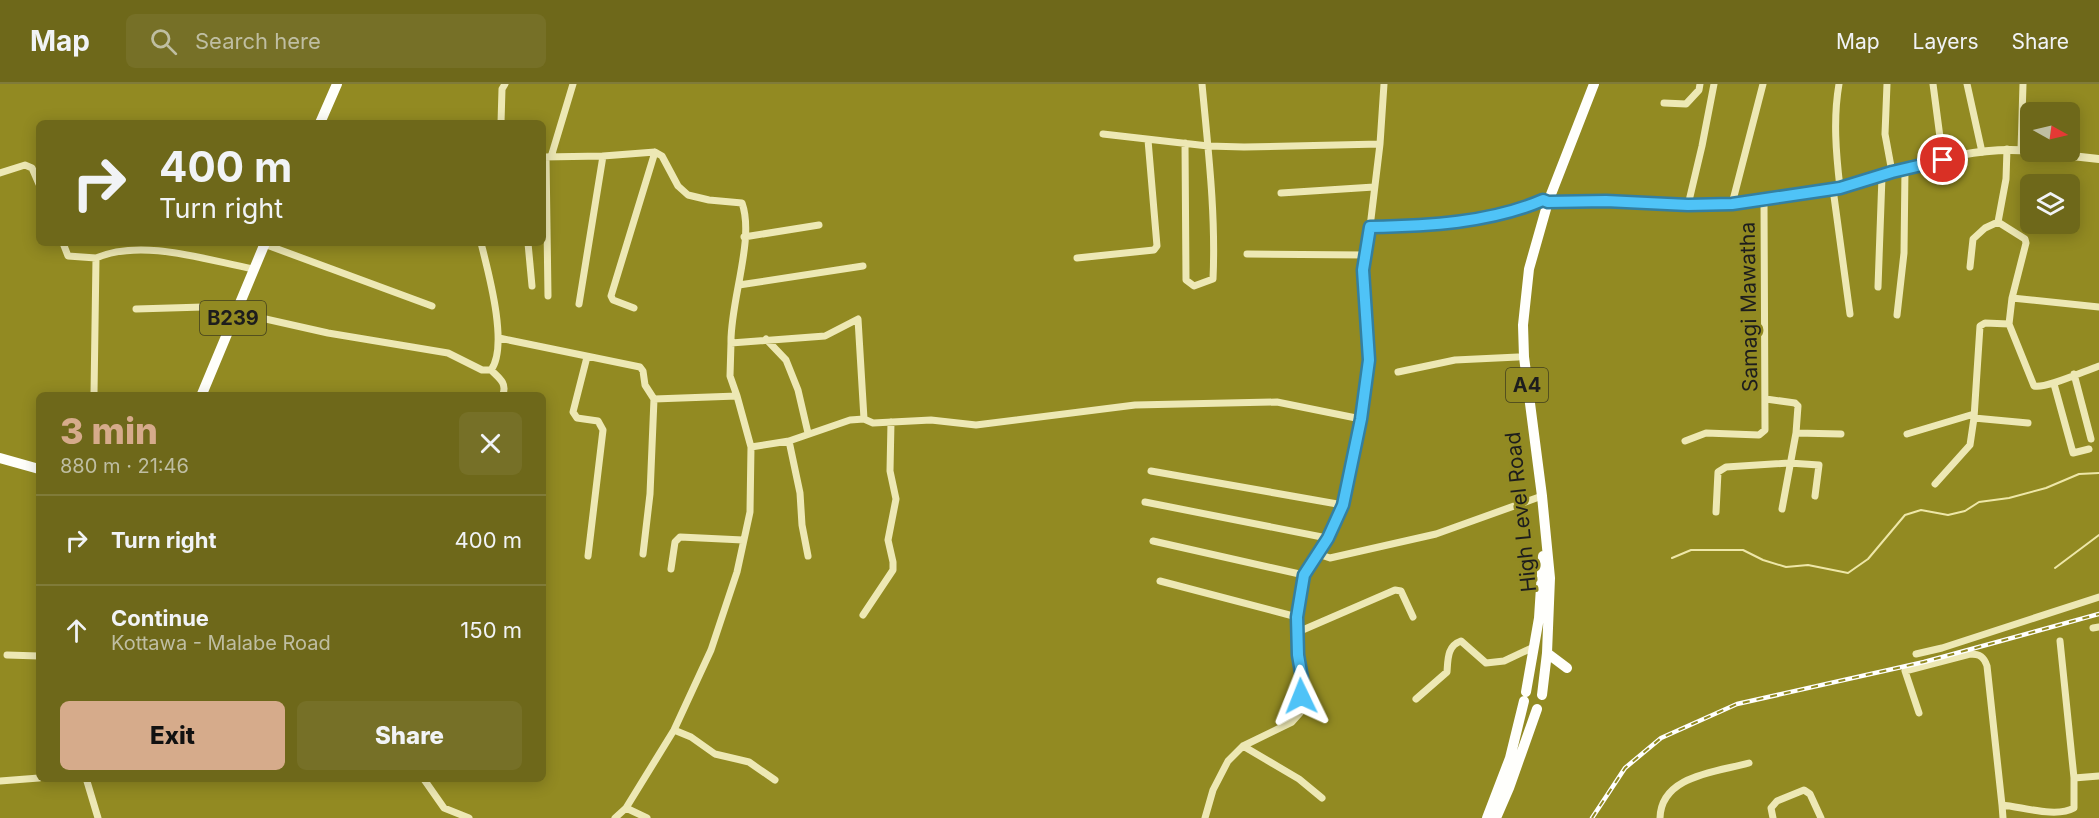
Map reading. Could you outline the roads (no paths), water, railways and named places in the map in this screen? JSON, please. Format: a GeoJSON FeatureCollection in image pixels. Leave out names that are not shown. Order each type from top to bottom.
{"type":"FeatureCollection","features":[{"type":"Feature","properties":{"kind":"highway","name":"High Level Road"},"geometry":{"type":"LineString","coordinates":[[1542,695],[1547,653],[1550,578],[1518,357],[1518,324],[1524,268],[1589,84]]}},
{"type":"Feature","properties":{"kind":"highway","name":"High Level Road"},"geometry":{"type":"LineString","coordinates":[[1487,818],[1510,758],[1525,697],[1539,618],[1543,547],[1524,357],[1523,325],[1529,269],[1546,201],[1594,84]]}},
{"type":"Feature","properties":{"kind":"highway"},"geometry":{"type":"LineString","coordinates":[[1547,653],[1567,669]]}},
{"type":"Feature","properties":{"kind":"highway"},"geometry":{"type":"LineString","coordinates":[[1496,818],[1538,709],[1544,700],[1542,695],[1534,689],[1525,697],[1528,708],[1538,709]]}},
{"type":"Feature","properties":{"kind":"main road"},"geometry":{"type":"LineString","coordinates":[[321,120],[337,84]]}},
{"type":"Feature","properties":{"kind":"main road","name":"B239"},"geometry":{"type":"LineString","coordinates":[[203,392],[264,246]]}},
{"type":"Feature","properties":{"kind":"main road"},"geometry":{"type":"LineString","coordinates":[[0,458],[36,468]]}},
{"type":"Feature","properties":{"kind":"street"},"geometry":{"type":"LineString","coordinates":[[501,120],[502,89],[505,84]]}},
{"type":"Feature","properties":{"kind":"street"},"geometry":{"type":"LineString","coordinates":[[548,296],[547,157],[573,84]]}},
{"type":"Feature","properties":{"kind":"street"},"geometry":{"type":"LineString","coordinates":[[1185,143],[1186,280],[1194,286],[1213,279],[1214,248],[1202,84]]}},
{"type":"Feature","properties":{"kind":"street"},"geometry":{"type":"LineString","coordinates":[[1205,818],[1213,790],[1228,761],[1243,746],[1292,722],[1300,713],[1302,678],[1298,655],[1297,617],[1304,575],[1328,538],[1343,505],[1361,419],[1369,360],[1363,270],[1380,144],[1384,84]]}},
{"type":"Feature","properties":{"kind":"street"},"geometry":{"type":"LineString","coordinates":[[1664,103],[1686,104],[1699,90],[1700,84]]}},
{"type":"Feature","properties":{"kind":"street"},"geometry":{"type":"LineString","coordinates":[[1688,205],[1714,84]]}},
{"type":"Feature","properties":{"kind":"street"},"geometry":{"type":"LineString","coordinates":[[1732,204],[1763,84]]}},
{"type":"Feature","properties":{"kind":"street"},"geometry":{"type":"LineString","coordinates":[[1839,84],[1835,106],[1837,189],[1850,314]]}},
{"type":"Feature","properties":{"kind":"street"},"geometry":{"type":"LineString","coordinates":[[1887,84],[1885,134],[1892,172]]}},
{"type":"Feature","properties":{"kind":"street"},"geometry":{"type":"LineString","coordinates":[[1934,84],[1943,160]]}},
{"type":"Feature","properties":{"kind":"street"},"geometry":{"type":"LineString","coordinates":[[1967,84],[1982,152]]}},
{"type":"Feature","properties":{"kind":"street"},"geometry":{"type":"LineString","coordinates":[[2022,102],[2023,84]]}},
{"type":"Feature","properties":{"kind":"street"},"geometry":{"type":"LineString","coordinates":[[1103,134],[1208,146],[1380,144]]}},
{"type":"Feature","properties":{"kind":"street"},"geometry":{"type":"LineString","coordinates":[[1077,258],[1154,250],[1157,246],[1148,140]]}},
{"type":"Feature","properties":{"kind":"street"},"geometry":{"type":"LineString","coordinates":[[1998,222],[2006,179],[2007,149]]}},
{"type":"Feature","properties":{"kind":"street"},"geometry":{"type":"LineString","coordinates":[[1370,227],[1421,226],[1458,221],[1508,212],[1546,201],[1732,204],[1837,189],[1892,172],[1982,152],[2020,150]]}},
{"type":"Feature","properties":{"kind":"street"},"geometry":{"type":"LineString","coordinates":[[547,157],[655,152],[662,156],[678,186],[688,195],[709,200],[742,203],[746,214],[739,285],[730,325],[730,376],[750,447],[750,512],[737,572],[711,650],[674,730],[626,808],[615,818]]}},
{"type":"Feature","properties":{"kind":"street"},"geometry":{"type":"LineString","coordinates":[[634,308],[613,300],[610,296],[655,152]]}},
{"type":"Feature","properties":{"kind":"street"},"geometry":{"type":"LineString","coordinates":[[579,304],[603,156]]}},
{"type":"Feature","properties":{"kind":"street"},"geometry":{"type":"LineString","coordinates":[[2080,157],[2099,159]]}},
{"type":"Feature","properties":{"kind":"street"},"geometry":{"type":"LineString","coordinates":[[0,173],[25,165],[32,168],[36,177]]}},
{"type":"Feature","properties":{"kind":"street"},"geometry":{"type":"LineString","coordinates":[[1897,315],[1904,253],[1905,169]]}},
{"type":"Feature","properties":{"kind":"street"},"geometry":{"type":"LineString","coordinates":[[1878,287],[1882,176]]}},
{"type":"Feature","properties":{"kind":"street"},"geometry":{"type":"LineString","coordinates":[[1281,193],[1374,187]]}},
{"type":"Feature","properties":{"kind":"street","name":"Samagi Mawatha"},"geometry":{"type":"LineString","coordinates":[[1685,441],[1706,433],[1759,435],[1765,430],[1764,200]]}},
{"type":"Feature","properties":{"kind":"street"},"geometry":{"type":"LineString","coordinates":[[1970,267],[1973,238],[1984,228],[1998,222]]}},
{"type":"Feature","properties":{"kind":"street"},"geometry":{"type":"LineString","coordinates":[[1998,222],[2025,239],[2026,243],[2012,298],[2009,324],[2034,386],[2037,388],[2054,384],[2074,374],[2099,366]]}},
{"type":"Feature","properties":{"kind":"street"},"geometry":{"type":"LineString","coordinates":[[744,237],[819,225]]}},
{"type":"Feature","properties":{"kind":"street"},"geometry":{"type":"LineString","coordinates":[[64,246],[68,256],[96,258],[111,251],[155,249],[253,269]]}},
{"type":"Feature","properties":{"kind":"street"},"geometry":{"type":"LineString","coordinates":[[270,246],[432,306]]}},
{"type":"Feature","properties":{"kind":"street"},"geometry":{"type":"LineString","coordinates":[[482,246],[491,282],[499,338],[495,364],[491,370]]}},
{"type":"Feature","properties":{"kind":"street"},"geometry":{"type":"LineString","coordinates":[[528,246],[532,286]]}},
{"type":"Feature","properties":{"kind":"street"},"geometry":{"type":"LineString","coordinates":[[1247,254],[1365,255]]}},
{"type":"Feature","properties":{"kind":"street"},"geometry":{"type":"LineString","coordinates":[[94,392],[96,258]]}},
{"type":"Feature","properties":{"kind":"street"},"geometry":{"type":"LineString","coordinates":[[739,285],[863,266]]}},
{"type":"Feature","properties":{"kind":"street"},"geometry":{"type":"LineString","coordinates":[[2012,298],[2099,307]]}},
{"type":"Feature","properties":{"kind":"street"},"geometry":{"type":"LineString","coordinates":[[136,309],[236,309],[328,333],[448,352],[482,370],[491,370],[504,382],[504,392]]}},
{"type":"Feature","properties":{"kind":"street"},"geometry":{"type":"LineString","coordinates":[[731,343],[825,336],[858,319],[864,419]]}},
{"type":"Feature","properties":{"kind":"street"},"geometry":{"type":"LineString","coordinates":[[1935,484],[1970,445],[1980,326],[1985,323],[2009,324]]}},
{"type":"Feature","properties":{"kind":"street"},"geometry":{"type":"LineString","coordinates":[[499,338],[640,367],[643,371],[645,385],[654,399],[650,494],[643,554]]}},
{"type":"Feature","properties":{"kind":"street"},"geometry":{"type":"LineString","coordinates":[[766,339],[786,360],[798,390],[808,433]]}},
{"type":"Feature","properties":{"kind":"street"},"geometry":{"type":"LineString","coordinates":[[587,357],[573,412],[577,418],[598,421],[603,430],[588,556]]}},
{"type":"Feature","properties":{"kind":"street"},"geometry":{"type":"LineString","coordinates":[[1398,372],[1455,360],[1518,357]]}},
{"type":"Feature","properties":{"kind":"street"},"geometry":{"type":"LineString","coordinates":[[2074,374],[2091,438]]}},
{"type":"Feature","properties":{"kind":"street"},"geometry":{"type":"LineString","coordinates":[[2054,384],[2073,453],[2089,449]]}},
{"type":"Feature","properties":{"kind":"street"},"geometry":{"type":"LineString","coordinates":[[654,399],[737,396]]}},
{"type":"Feature","properties":{"kind":"street"},"geometry":{"type":"LineString","coordinates":[[1766,399],[1795,403],[1798,406],[1796,433],[1782,509]]}},
{"type":"Feature","properties":{"kind":"street"},"geometry":{"type":"LineString","coordinates":[[750,447],[789,441],[850,420],[864,419],[873,423],[931,420],[976,425],[1135,405],[1277,402],[1361,419]]}},
{"type":"Feature","properties":{"kind":"street"},"geometry":{"type":"LineString","coordinates":[[1907,434],[1974,416],[2028,423]]}},
{"type":"Feature","properties":{"kind":"street"},"geometry":{"type":"LineString","coordinates":[[862,615],[893,570],[888,540],[896,499],[890,471],[891,422]]}},
{"type":"Feature","properties":{"kind":"street"},"geometry":{"type":"LineString","coordinates":[[1796,433],[1841,434]]}},
{"type":"Feature","properties":{"kind":"street"},"geometry":{"type":"LineString","coordinates":[[789,441],[800,493],[802,525],[808,556]]}},
{"type":"Feature","properties":{"kind":"street"},"geometry":{"type":"LineString","coordinates":[[1716,512],[1718,472],[1726,468],[1789,463],[1819,465],[1815,496]]}},
{"type":"Feature","properties":{"kind":"street"},"geometry":{"type":"LineString","coordinates":[[1151,471],[1343,505]]}},
{"type":"Feature","properties":{"kind":"street"},"geometry":{"type":"LineString","coordinates":[[1318,554],[1330,558],[1436,534],[1539,497]]}},
{"type":"Feature","properties":{"kind":"street"},"geometry":{"type":"LineString","coordinates":[[1145,502],[1328,538]]}},
{"type":"Feature","properties":{"kind":"street"},"geometry":{"type":"LineString","coordinates":[[670,569],[675,542],[680,537],[743,540]]}},
{"type":"Feature","properties":{"kind":"street"},"geometry":{"type":"LineString","coordinates":[[1153,541],[1304,575]]}},
{"type":"Feature","properties":{"kind":"street"},"geometry":{"type":"LineString","coordinates":[[1160,581],[1297,617]]}},
{"type":"Feature","properties":{"kind":"street"},"geometry":{"type":"LineString","coordinates":[[1298,632],[1395,590],[1401,591],[1413,617]]}},
{"type":"Feature","properties":{"kind":"street"},"geometry":{"type":"LineString","coordinates":[[1916,654],[1942,648],[2099,597]]}},
{"type":"Feature","properties":{"kind":"street"},"geometry":{"type":"LineString","coordinates":[[1416,699],[1447,672],[1449,649],[1454,644],[1461,641],[1486,663],[1504,661],[1534,647]]}},
{"type":"Feature","properties":{"kind":"street"},"geometry":{"type":"LineString","coordinates":[[2002,805],[2042,814],[2062,814],[2074,808],[2074,778],[2060,642]]}},
{"type":"Feature","properties":{"kind":"street"},"geometry":{"type":"LineString","coordinates":[[1919,713],[1905,671],[1970,654],[1977,654],[1984,659],[1987,666],[2003,818]]}},
{"type":"Feature","properties":{"kind":"street"},"geometry":{"type":"LineString","coordinates":[[7,656],[36,656]]}},
{"type":"Feature","properties":{"kind":"street"},"geometry":{"type":"LineString","coordinates":[[674,730],[715,754],[749,762],[776,780]]}},
{"type":"Feature","properties":{"kind":"street"},"geometry":{"type":"LineString","coordinates":[[1243,746],[1299,779],[1322,798]]}},
{"type":"Feature","properties":{"kind":"street"},"geometry":{"type":"LineString","coordinates":[[1660,818],[1660,810],[1665,799],[1675,786],[1688,779],[1749,764]]}},
{"type":"Feature","properties":{"kind":"street"},"geometry":{"type":"LineString","coordinates":[[2074,778],[2099,776]]}},
{"type":"Feature","properties":{"kind":"street"},"geometry":{"type":"LineString","coordinates":[[0,781],[36,778]]}},
{"type":"Feature","properties":{"kind":"street"},"geometry":{"type":"LineString","coordinates":[[87,782],[98,818]]}},
{"type":"Feature","properties":{"kind":"street"},"geometry":{"type":"LineString","coordinates":[[426,782],[444,808],[469,818]]}},
{"type":"Feature","properties":{"kind":"street"},"geometry":{"type":"LineString","coordinates":[[1773,818],[1771,808],[1777,801],[1804,790],[1810,794],[1821,818]]}},
{"type":"Feature","properties":{"kind":"street"},"geometry":{"type":"LineString","coordinates":[[626,808],[647,818]]}},
{"type":"Feature","properties":{"kind":"waterway"},"geometry":{"type":"LineString","coordinates":[[1672,558],[1691,550],[1743,550],[1763,560],[1786,567],[1808,565],[1848,573],[1868,559],[1905,515],[1921,510],[1948,515],[1965,511],[1979,502],[2009,498],[2046,488],[2079,474],[2099,473]]}},
{"type":"Feature","properties":{"kind":"waterway"},"geometry":{"type":"LineString","coordinates":[[2055,568],[2099,535]]}},
{"type":"Feature","properties":{"kind":"railway"},"geometry":{"type":"LineString","coordinates":[[1592,818],[1625,768],[1661,738],[1737,704],[1924,662],[2099,614]]}}]}
